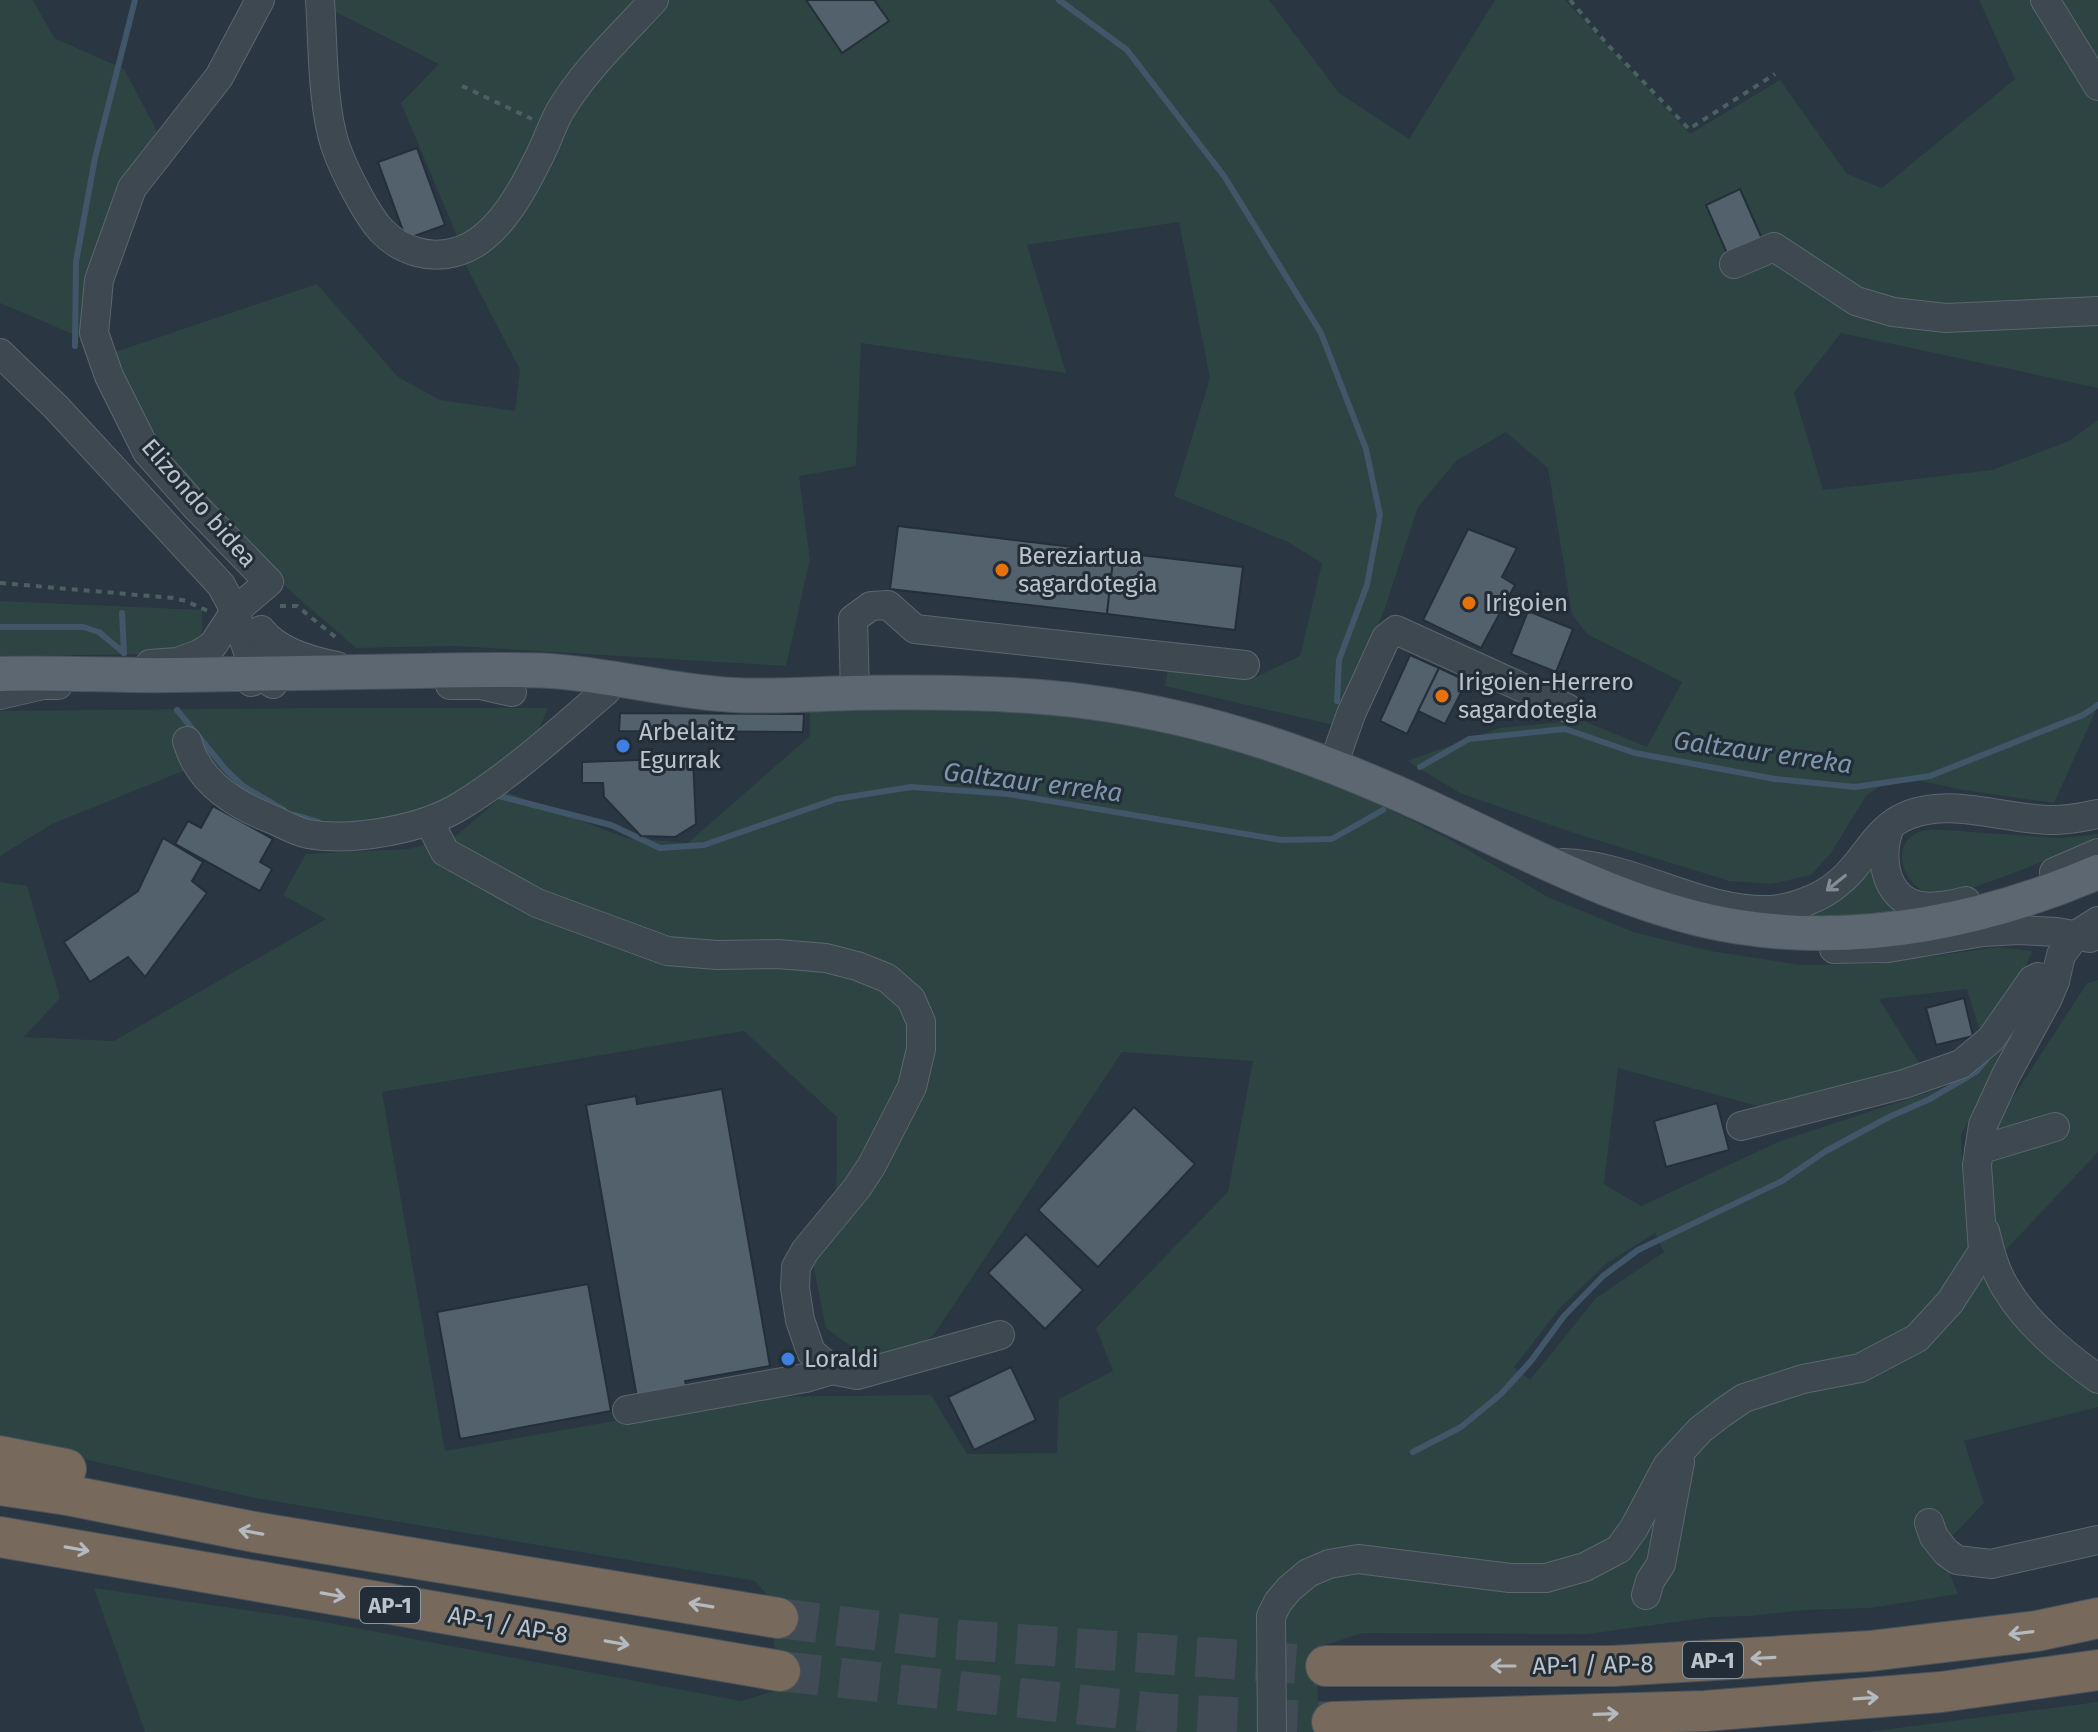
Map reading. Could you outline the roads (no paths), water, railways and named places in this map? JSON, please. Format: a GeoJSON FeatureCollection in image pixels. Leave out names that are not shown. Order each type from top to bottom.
{"type":"FeatureCollection","features":[{"type":"Feature","properties":{"kind":"highway"},"geometry":{"type":"LineString","coordinates":[[0,1456],[194,1495],[372,1526],[410,1558]]}},
{"type":"Feature","properties":{"kind":"highway","name":"AP-1 / AP-8"},"geometry":{"type":"LineString","coordinates":[[0,1485],[254,1532],[778,1618]]}},
{"type":"Feature","properties":{"kind":"highway","name":"AP-1 / AP-8"},"geometry":{"type":"LineString","coordinates":[[0,1537],[780,1671]]}},
{"type":"Feature","properties":{"kind":"highway","name":"AP-1 / AP-8"},"geometry":{"type":"LineString","coordinates":[[1326,1666],[1613,1666],[1870,1651],[2037,1631],[2098,1618]]}},
{"type":"Feature","properties":{"kind":"highway","name":"AP-1 / AP-8"},"geometry":{"type":"LineString","coordinates":[[1332,1722],[1705,1711],[1941,1692],[2098,1670]]}},
{"type":"Feature","properties":{"kind":"main road"},"geometry":{"type":"LineString","coordinates":[[2,685],[170,675],[258,681],[363,671],[544,671],[737,696],[855,693],[1002,695],[1090,702],[1146,711],[1231,731],[1333,765],[1547,863],[1642,901],[1684,915],[1738,927],[1781,932],[1832,934],[1901,929],[1979,914],[2039,896],[2098,872]]}},
{"type":"Feature","properties":{"kind":"main road"},"geometry":{"type":"LineString","coordinates":[[2,685],[512,692],[661,688]]}},
{"type":"Feature","properties":{"kind":"street","name":"Elizondo bidea"},"geometry":{"type":"LineString","coordinates":[[224,612],[269,582],[147,452],[109,376],[94,333],[99,280],[132,188],[219,77],[260,0]]}},
{"type":"Feature","properties":{"kind":"street"},"geometry":{"type":"LineString","coordinates":[[320,0],[328,109],[335,143],[352,184],[375,224],[389,239],[424,254],[446,254],[467,249],[504,217],[538,160],[561,109],[591,70],[654,0]]}},
{"type":"Feature","properties":{"kind":"street"},"geometry":{"type":"LineString","coordinates":[[2045,0],[2098,86]]}},
{"type":"Feature","properties":{"kind":"street"},"geometry":{"type":"LineString","coordinates":[[1734,264],[1774,247],[1856,301],[1893,312],[1946,318],[2098,311]]}},
{"type":"Feature","properties":{"kind":"street"},"geometry":{"type":"LineString","coordinates":[[0,353],[55,406],[221,585],[224,612],[258,681]]}},
{"type":"Feature","properties":{"kind":"street"},"geometry":{"type":"LineString","coordinates":[[855,693],[853,619],[871,606],[888,605],[915,629],[1245,665]]}},
{"type":"Feature","properties":{"kind":"street"},"geometry":{"type":"LineString","coordinates":[[224,612],[251,619],[269,640],[299,655],[363,671]]}},
{"type":"Feature","properties":{"kind":"street"},"geometry":{"type":"LineString","coordinates":[[2,685],[46,665],[177,662],[213,645],[224,612]]}},
{"type":"Feature","properties":{"kind":"street"},"geometry":{"type":"LineString","coordinates":[[1333,765],[1351,714],[1386,638],[1396,630],[1567,708]]}},
{"type":"Feature","properties":{"kind":"street"},"geometry":{"type":"LineString","coordinates":[[258,681],[267,665],[271,649],[269,640]]}},
{"type":"Feature","properties":{"kind":"street"},"geometry":{"type":"LineString","coordinates":[[258,681],[481,685],[512,692]]}},
{"type":"Feature","properties":{"kind":"street"},"geometry":{"type":"LineString","coordinates":[[187,741],[196,763],[213,786],[256,813],[307,834],[355,836],[429,821],[461,806],[503,776],[606,691]]}},
{"type":"Feature","properties":{"kind":"street"},"geometry":{"type":"LineString","coordinates":[[1547,863],[1574,863],[1600,868],[1700,901],[1772,910],[1806,901],[1838,884],[1873,841],[1901,818],[1927,810],[2055,820],[2098,814]]}},
{"type":"Feature","properties":{"kind":"street"},"geometry":{"type":"LineString","coordinates":[[429,821],[445,852],[537,903],[616,933],[667,951],[826,958],[887,978],[911,999],[921,1022],[921,1049],[912,1087],[872,1165],[796,1267],[795,1288],[800,1320],[811,1352],[832,1370]]}},
{"type":"Feature","properties":{"kind":"street"},"geometry":{"type":"LineString","coordinates":[[1890,827],[1883,851],[1886,874],[1897,893],[1920,906],[1957,903],[2002,891],[2098,853]]}},
{"type":"Feature","properties":{"kind":"street"},"geometry":{"type":"LineString","coordinates":[[1684,915],[1696,926],[1723,935],[1793,948],[1888,948],[1983,932],[2037,930],[2092,936]]}},
{"type":"Feature","properties":{"kind":"street"},"geometry":{"type":"LineString","coordinates":[[2037,930],[2054,955],[2056,974]]}},
{"type":"Feature","properties":{"kind":"street"},"geometry":{"type":"LineString","coordinates":[[1272,1732],[1271,1616],[1289,1589],[1308,1573],[1329,1564],[1358,1559],[1510,1578],[1546,1578],[1585,1567],[1619,1549],[1634,1528],[1667,1466],[1700,1430],[1744,1398],[1803,1379],[1860,1368],[1917,1338],[1950,1302],[1983,1251],[1977,1165],[1983,1125],[2048,998],[2061,955],[2092,936]]}},
{"type":"Feature","properties":{"kind":"street"},"geometry":{"type":"LineString","coordinates":[[1741,1126],[1904,1084],[1961,1064],[1991,1039],[2032,980],[2056,974]]}},
{"type":"Feature","properties":{"kind":"street"},"geometry":{"type":"LineString","coordinates":[[1979,1150],[2055,1127]]}},
{"type":"Feature","properties":{"kind":"street"},"geometry":{"type":"LineString","coordinates":[[1978,1207],[1993,1261],[2007,1291],[2037,1329],[2098,1379]]}},
{"type":"Feature","properties":{"kind":"street"},"geometry":{"type":"LineString","coordinates":[[627,1410],[805,1378],[832,1370],[857,1375],[1000,1335]]}},
{"type":"Feature","properties":{"kind":"street"},"geometry":{"type":"LineString","coordinates":[[1646,1595],[1650,1581],[1661,1564],[1684,1447]]}},
{"type":"Feature","properties":{"kind":"street"},"geometry":{"type":"LineString","coordinates":[[1929,1523],[1940,1545],[1957,1560],[1991,1564],[2098,1540]]}},
{"type":"Feature","properties":{"kind":"waterway"},"geometry":{"type":"LineString","coordinates":[[75,346],[76,262],[95,158],[135,0]]}},
{"type":"Feature","properties":{"kind":"waterway"},"geometry":{"type":"LineString","coordinates":[[1059,0],[1127,50],[1224,176],[1321,333],[1366,449],[1380,515],[1367,585],[1339,660],[1337,701]]}},
{"type":"Feature","properties":{"kind":"waterway"},"geometry":{"type":"LineString","coordinates":[[122,613],[124,653]]}},
{"type":"Feature","properties":{"kind":"waterway","name":"Galtzaur erreka"},"geometry":{"type":"LineString","coordinates":[[0,627],[83,627],[99,632],[124,653]]}},
{"type":"Feature","properties":{"kind":"waterway","name":"Galtzaur erreka"},"geometry":{"type":"LineString","coordinates":[[1420,767],[1469,739],[1565,729],[1635,753],[1775,779],[1855,787],[1930,776],[2083,715],[2098,705]]}},
{"type":"Feature","properties":{"kind":"waterway","name":"Galtzaur erreka"},"geometry":{"type":"LineString","coordinates":[[177,710],[243,786],[284,810]]}},
{"type":"Feature","properties":{"kind":"waterway","name":"Galtzaur erreka"},"geometry":{"type":"LineString","coordinates":[[495,795],[611,825],[660,848],[704,845],[836,799],[911,787],[1009,794],[1281,840],[1332,839],[1383,810]]}},
{"type":"Feature","properties":{"kind":"waterway","name":"Galtzaur erreka"},"geometry":{"type":"LineString","coordinates":[[294,815],[318,822]]}},
{"type":"Feature","properties":{"kind":"waterway"},"geometry":{"type":"LineString","coordinates":[[1413,1452],[1461,1427],[1501,1394],[1531,1361],[1564,1316],[1603,1276],[1638,1250],[1782,1181],[1826,1151],[1930,1099],[1976,1072],[1986,1060]]}},
{"type":"Feature","properties":{"kind":"tunnel"},"geometry":{"type":"LineString","coordinates":[[778,1618],[936,1638],[1326,1666]]}},
{"type":"Feature","properties":{"kind":"tunnel"},"geometry":{"type":"LineString","coordinates":[[780,1671],[1156,1713],[1332,1722]]}},
{"type":"Feature","properties":{"kind":"place","name":"Bereziartua sagardotegia"},"geometry":{"type":"Point","coordinates":[1002,570]}},
{"type":"Feature","properties":{"kind":"place","name":"Irigoien"},"geometry":{"type":"Point","coordinates":[1469,603]}},
{"type":"Feature","properties":{"kind":"place","name":"Irigoien-Herrero sagardotegia"},"geometry":{"type":"Point","coordinates":[1442,696]}},
{"type":"Feature","properties":{"kind":"place","name":"Arbelaitz Egurrak"},"geometry":{"type":"Point","coordinates":[623,746]}},
{"type":"Feature","properties":{"kind":"place","name":"Loraldi"},"geometry":{"type":"Point","coordinates":[788,1359]}}]}
